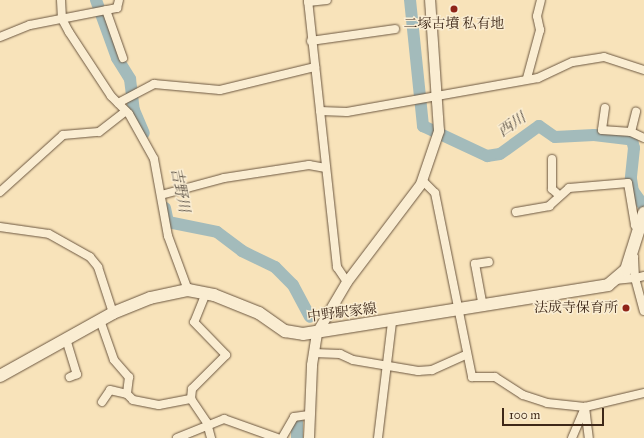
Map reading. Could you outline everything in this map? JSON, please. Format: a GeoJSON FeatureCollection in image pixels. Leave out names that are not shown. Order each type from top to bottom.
{"type":"FeatureCollection","features":[{"type":"Feature","properties":{"kind":"main road","name":"中野駅家線"},"geometry":{"type":"LineString","coordinates":[[0,376],[113,313],[150,298],[188,290],[206,293],[259,313],[285,331],[317,333],[460,311],[608,285],[626,270],[644,213]]}},
{"type":"Feature","properties":{"kind":"street"},"geometry":{"type":"LineString","coordinates":[[61,0],[62,19],[118,103],[126,110],[154,159],[163,195],[168,236],[188,290]]}},
{"type":"Feature","properties":{"kind":"street"},"geometry":{"type":"LineString","coordinates":[[0,37],[62,19],[117,8],[119,0]]}},
{"type":"Feature","properties":{"kind":"street"},"geometry":{"type":"LineString","coordinates":[[327,0],[308,1],[337,268],[347,282]]}},
{"type":"Feature","properties":{"kind":"street"},"geometry":{"type":"LineString","coordinates":[[309,438],[309,415],[317,333],[347,282],[405,209],[423,181],[439,131],[434,95],[430,0]]}},
{"type":"Feature","properties":{"kind":"street"},"geometry":{"type":"LineString","coordinates":[[527,78],[540,30],[537,16],[541,0]]}},
{"type":"Feature","properties":{"kind":"street"},"geometry":{"type":"LineString","coordinates":[[106,10],[123,58]]}},
{"type":"Feature","properties":{"kind":"street"},"geometry":{"type":"LineString","coordinates":[[312,41],[396,29]]}},
{"type":"Feature","properties":{"kind":"street"},"geometry":{"type":"LineString","coordinates":[[320,112],[347,112],[527,78],[538,78],[573,62],[604,57],[644,70]]}},
{"type":"Feature","properties":{"kind":"street"},"geometry":{"type":"LineString","coordinates":[[118,103],[133,93],[167,83],[220,90],[315,67]]}},
{"type":"Feature","properties":{"kind":"street"},"geometry":{"type":"LineString","coordinates":[[605,108],[602,130],[631,132],[644,138]]}},
{"type":"Feature","properties":{"kind":"street"},"geometry":{"type":"LineString","coordinates":[[0,192],[63,135],[99,132],[126,110]]}},
{"type":"Feature","properties":{"kind":"street"},"geometry":{"type":"LineString","coordinates":[[631,132],[636,112]]}},
{"type":"Feature","properties":{"kind":"street"},"geometry":{"type":"LineString","coordinates":[[552,159],[552,189],[559,195]]}},
{"type":"Feature","properties":{"kind":"street"},"geometry":{"type":"LineString","coordinates":[[163,195],[224,178],[309,165],[326,168]]}},
{"type":"Feature","properties":{"kind":"street"},"geometry":{"type":"LineString","coordinates":[[423,181],[435,193],[460,311],[466,356],[472,377],[495,377],[536,400],[585,407],[644,393]]}},
{"type":"Feature","properties":{"kind":"street"},"geometry":{"type":"LineString","coordinates":[[516,212],[550,206],[559,195],[569,188],[628,183],[635,225],[640,228]]}},
{"type":"Feature","properties":{"kind":"street"},"geometry":{"type":"LineString","coordinates":[[0,227],[49,234],[90,257],[98,267],[113,313]]}},
{"type":"Feature","properties":{"kind":"street"},"geometry":{"type":"LineString","coordinates":[[631,255],[634,257],[635,278],[644,311]]}},
{"type":"Feature","properties":{"kind":"street"},"geometry":{"type":"LineString","coordinates":[[483,307],[475,264],[489,262]]}},
{"type":"Feature","properties":{"kind":"street"},"geometry":{"type":"LineString","coordinates":[[615,280],[644,276]]}},
{"type":"Feature","properties":{"kind":"street"},"geometry":{"type":"LineString","coordinates":[[206,293],[194,322],[226,355],[192,389],[191,399],[207,423],[210,438]]}},
{"type":"Feature","properties":{"kind":"street"},"geometry":{"type":"LineString","coordinates":[[100,320],[114,360],[129,377],[127,394]]}},
{"type":"Feature","properties":{"kind":"street"},"geometry":{"type":"LineString","coordinates":[[378,438],[389,368],[392,322]]}},
{"type":"Feature","properties":{"kind":"street"},"geometry":{"type":"LineString","coordinates":[[66,339],[77,374],[70,377]]}},
{"type":"Feature","properties":{"kind":"street"},"geometry":{"type":"LineString","coordinates":[[314,353],[340,354],[389,368],[432,370],[466,356]]}},
{"type":"Feature","properties":{"kind":"street"},"geometry":{"type":"LineString","coordinates":[[102,402],[110,390],[127,394],[133,400],[159,405],[191,399]]}},
{"type":"Feature","properties":{"kind":"street"},"geometry":{"type":"LineString","coordinates":[[572,438],[585,407]]}},
{"type":"Feature","properties":{"kind":"street"},"geometry":{"type":"LineString","coordinates":[[585,407],[589,438]]}},
{"type":"Feature","properties":{"kind":"street"},"geometry":{"type":"LineString","coordinates":[[282,438],[294,417],[309,415]]}},
{"type":"Feature","properties":{"kind":"street"},"geometry":{"type":"LineString","coordinates":[[177,438],[207,423],[224,419],[277,438]]}},
{"type":"Feature","properties":{"kind":"waterway","name":"吉野川"},"geometry":{"type":"LineString","coordinates":[[96,0],[117,58],[130,79],[134,110],[144,133]]}},
{"type":"Feature","properties":{"kind":"waterway","name":"西川"},"geometry":{"type":"LineString","coordinates":[[410,0],[423,126],[487,156],[500,154],[539,126],[555,137],[594,135],[632,140],[634,148],[631,179],[633,191],[644,206]]}},
{"type":"Feature","properties":{"kind":"waterway","name":"吉野川"},"geometry":{"type":"LineString","coordinates":[[165,208],[168,222],[217,232],[242,251],[275,267],[293,285],[310,317]]}},
{"type":"Feature","properties":{"kind":"waterway","name":"吉野川"},"geometry":{"type":"LineString","coordinates":[[297,422],[297,438]]}},
{"type":"Feature","properties":{"kind":"place","name":"二塚古墳 私有地"},"geometry":{"type":"Point","coordinates":[454,9]}},
{"type":"Feature","properties":{"kind":"place","name":"法成寺保育所"},"geometry":{"type":"Point","coordinates":[626,308]}}]}
